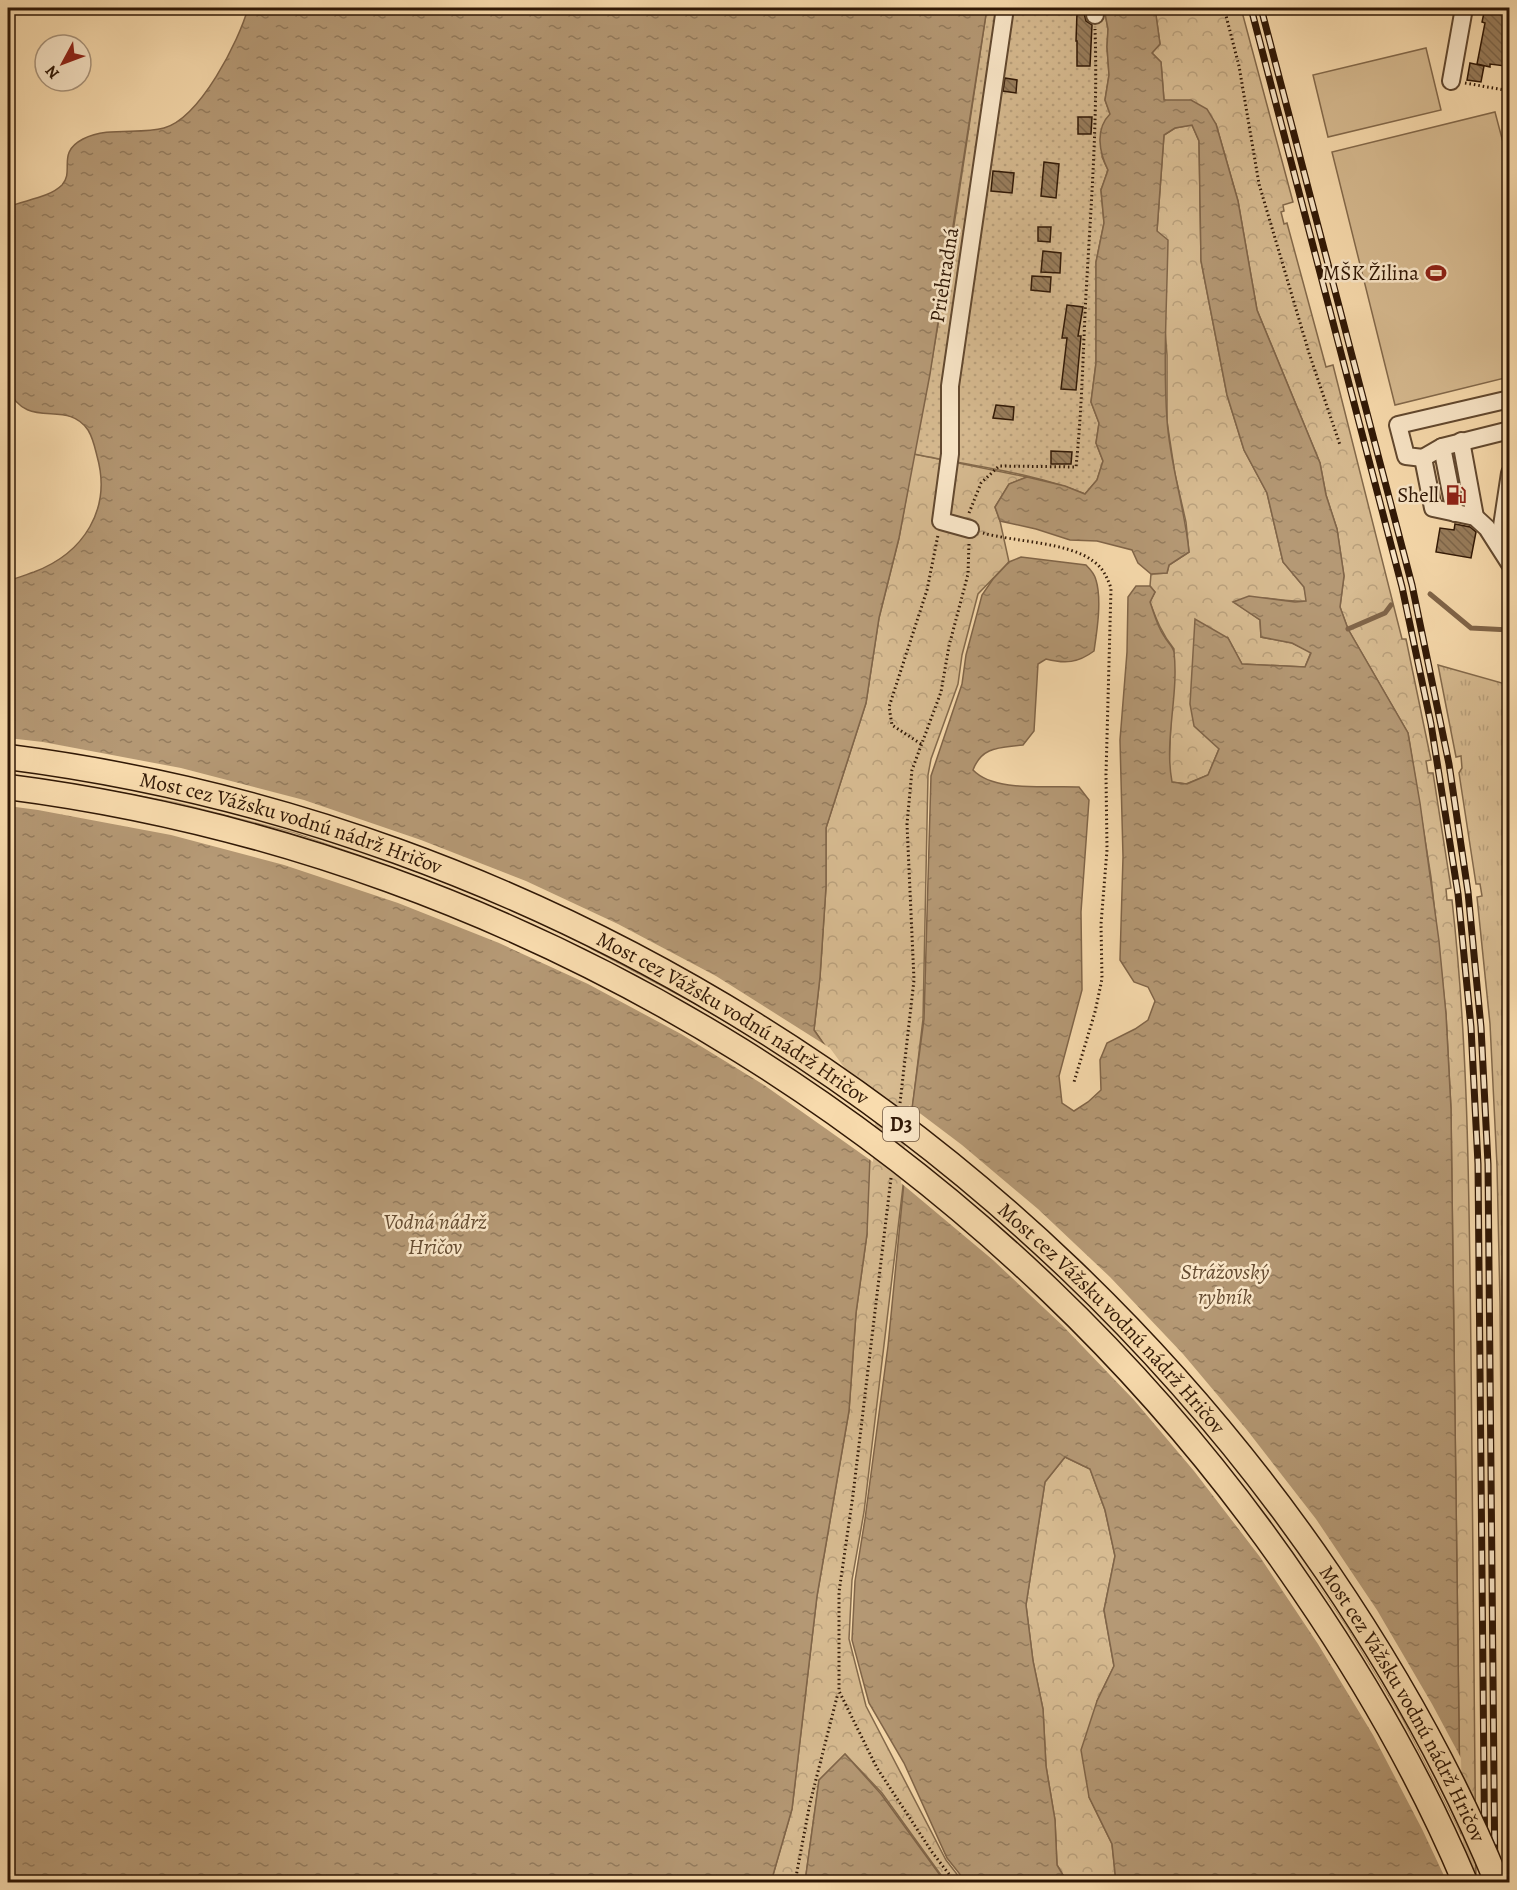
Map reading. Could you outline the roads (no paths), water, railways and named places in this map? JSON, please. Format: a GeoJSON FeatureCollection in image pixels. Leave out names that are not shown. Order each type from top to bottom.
{"type":"FeatureCollection","features":[{"type":"Feature","properties":{"kind":"highway","name":"Most cez Vážsku vodnú nádrž Hričov"},"geometry":{"type":"LineString","coordinates":[[8,758],[51,763],[142,780],[227,799],[324,827],[478,883],[563,920],[644,961],[722,1005],[786,1043],[903,1125],[1018,1220],[1092,1289],[1166,1365],[1233,1445],[1297,1528],[1379,1652],[1437,1756],[1497,1882]]}},
{"type":"Feature","properties":{"kind":"highway","name":"Most cez Vážsku vodnú nádrž Hričov"},"geometry":{"type":"LineString","coordinates":[[8,787],[133,808],[218,828],[392,880],[467,910],[550,945],[690,1020],[770,1068],[885,1149],[992,1235],[1073,1311],[1143,1384],[1210,1463],[1273,1544],[1354,1669],[1412,1771],[1465,1882]]}},
{"type":"Feature","properties":{"kind":"street","name":"Priehradná"},"geometry":{"type":"LineString","coordinates":[[970,529],[941,520],[950,454],[950,386],[1005,8]]}},
{"type":"Feature","properties":{"kind":"street"},"geometry":{"type":"LineString","coordinates":[[1451,81],[1464,8]]}},
{"type":"Feature","properties":{"kind":"street"},"geometry":{"type":"LineString","coordinates":[[1509,399],[1398,425],[1406,456],[1423,458],[1442,447],[1509,430]]}},
{"type":"Feature","properties":{"kind":"street"},"geometry":{"type":"LineString","coordinates":[[1461,441],[1475,517]]}},
{"type":"Feature","properties":{"kind":"street"},"geometry":{"type":"LineString","coordinates":[[1442,447],[1455,513]]}},
{"type":"Feature","properties":{"kind":"street"},"geometry":{"type":"LineString","coordinates":[[1423,458],[1433,508],[1475,517],[1487,528],[1507,558]]}},
{"type":"Feature","properties":{"kind":"street"},"geometry":{"type":"LineString","coordinates":[[1507,558],[1509,473]]}},
{"type":"Feature","properties":{"kind":"water","name":"Vodná nádrž Hričov"},"geometry":{"type":"Polygon","coordinates":[[[248,8],[987,8],[930,374],[899,538],[879,618],[866,703],[826,828],[826,887],[814,1030],[844,1073],[870,1157],[867,1234],[856,1313],[849,1411],[817,1596],[792,1809],[771,1882],[8,1882],[8,580],[52,564],[80,541],[97,511],[101,494],[101,475],[91,436],[79,421],[69,416],[26,409],[16,402],[8,389],[8,207],[43,196],[62,185],[66,180],[70,150],[83,139],[103,133],[154,130],[178,121],[191,110],[216,77],[236,39],[248,8]]]}},
{"type":"Feature","properties":{"kind":"water","name":"Strážovský rybník"},"geometry":{"type":"Polygon","coordinates":[[[1104,8],[1155,8],[1160,44],[1152,53],[1161,62],[1164,100],[1191,100],[1207,109],[1216,124],[1238,201],[1257,310],[1320,463],[1326,495],[1337,529],[1344,576],[1340,607],[1348,629],[1408,733],[1439,941],[1451,1109],[1461,1882],[1116,1882],[1112,1844],[1089,1797],[1081,1750],[1097,1701],[1114,1666],[1104,1610],[1115,1556],[1105,1510],[1090,1469],[1065,1457],[1045,1482],[1026,1605],[1033,1661],[1043,1709],[1046,1766],[1055,1820],[1057,1865],[1067,1882],[966,1882],[947,1858],[904,1763],[869,1703],[852,1640],[855,1581],[888,1346],[909,1131],[924,1019],[931,776],[962,684],[966,655],[982,595],[1009,562],[1021,557],[1086,565],[1095,576],[1098,588],[1094,651],[1077,660],[1059,662],[1046,659],[1038,664],[1034,731],[1023,745],[987,752],[981,756],[973,770],[983,777],[1008,785],[1079,787],[1089,800],[1081,912],[1082,990],[1059,1076],[1062,1103],[1074,1111],[1101,1090],[1100,1060],[1107,1043],[1148,1020],[1155,1001],[1148,987],[1134,982],[1120,960],[1123,857],[1120,740],[1127,652],[1128,597],[1136,586],[1150,586],[1155,592],[1150,602],[1156,619],[1174,652],[1175,684],[1170,733],[1172,782],[1187,784],[1208,775],[1219,749],[1194,726],[1190,704],[1195,619],[1228,638],[1242,664],[1305,667],[1311,653],[1292,643],[1261,637],[1260,620],[1233,602],[1249,596],[1295,602],[1306,601],[1304,587],[1283,562],[1267,493],[1244,450],[1227,395],[1201,261],[1199,141],[1192,125],[1175,128],[1164,135],[1157,231],[1168,240],[1165,353],[1167,420],[1189,552],[1169,565],[1167,573],[1151,574],[1138,563],[1132,550],[1097,541],[1070,540],[1000,521],[995,507],[1009,484],[1027,477],[1065,486],[1085,494],[1097,480],[1103,461],[1096,443],[1099,423],[1091,402],[1096,363],[1096,262],[1104,223],[1101,190],[1108,170],[1102,156],[1100,134],[1110,114],[1105,100],[1109,75],[1108,29],[1104,8]]]}},
{"type":"Feature","properties":{"kind":"water"},"geometry":{"type":"Polygon","coordinates":[[[845,1754],[881,1794],[945,1882],[805,1882],[819,1780],[845,1754]]]}},
{"type":"Feature","properties":{"kind":"waterway"},"geometry":{"type":"LineString","coordinates":[[1430,594],[1471,628],[1510,630]]}},
{"type":"Feature","properties":{"kind":"waterway"},"geometry":{"type":"LineString","coordinates":[[1348,629],[1385,613],[1391,605]]}},
{"type":"Feature","properties":{"kind":"railway"},"geometry":{"type":"LineString","coordinates":[[1251,8],[1402,587],[1431,724],[1458,894],[1471,1027],[1478,1164],[1485,1882]]}},
{"type":"Feature","properties":{"kind":"railway"},"geometry":{"type":"LineString","coordinates":[[1261,8],[1412,585],[1449,764],[1468,892],[1481,1027],[1488,1164],[1495,1882]]}},
{"type":"Feature","properties":{"kind":"place","name":"MŠK Žilina"},"geometry":{"type":"Point","coordinates":[1436,273]}},
{"type":"Feature","properties":{"kind":"place","name":"Shell"},"geometry":{"type":"Point","coordinates":[1456,495]}}]}
